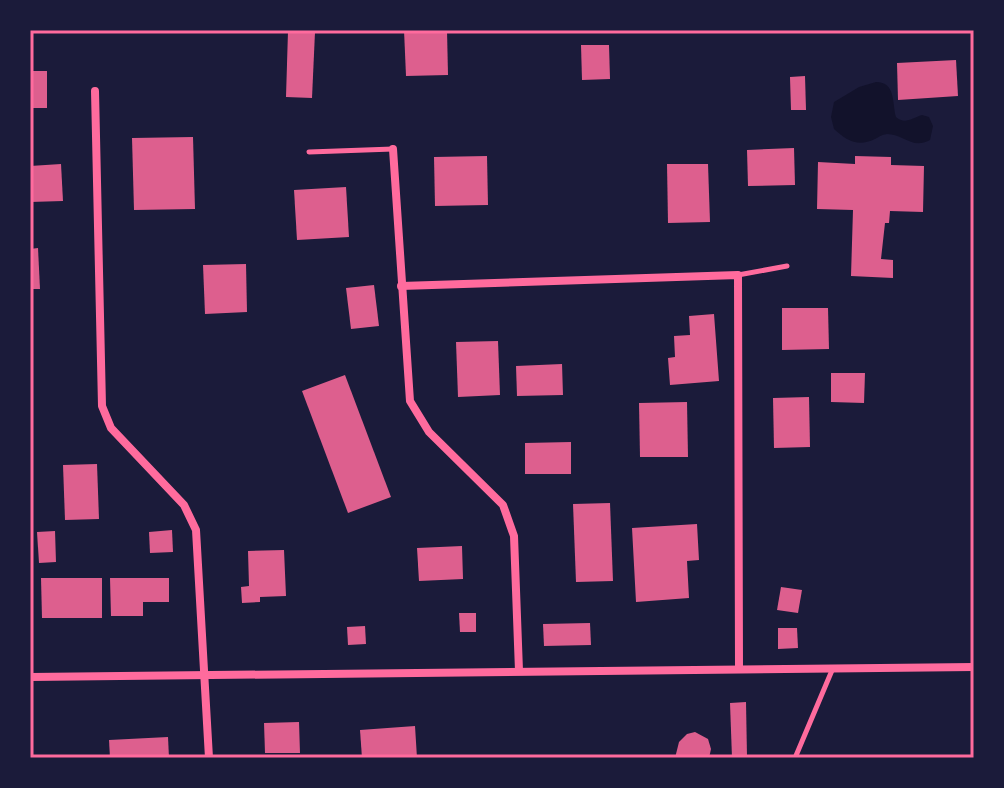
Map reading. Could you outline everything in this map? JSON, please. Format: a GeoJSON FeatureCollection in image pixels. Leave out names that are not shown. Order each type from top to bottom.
{"type":"FeatureCollection","features":[{"type":"Feature","properties":{"kind":"street"},"geometry":{"type":"LineString","coordinates":[[95,91],[102,406],[111,428],[184,505],[196,530],[209,758]]}},
{"type":"Feature","properties":{"kind":"street"},"geometry":{"type":"LineString","coordinates":[[393,149],[410,401],[429,432],[503,505],[514,536],[519,671]]}},
{"type":"Feature","properties":{"kind":"street"},"geometry":{"type":"LineString","coordinates":[[401,286],[738,275],[739,668]]}},
{"type":"Feature","properties":{"kind":"street"},"geometry":{"type":"LineString","coordinates":[[30,677],[974,667]]}},
{"type":"Feature","properties":{"kind":"lane"},"geometry":{"type":"LineString","coordinates":[[309,152],[393,149]]}},
{"type":"Feature","properties":{"kind":"lane"},"geometry":{"type":"LineString","coordinates":[[738,275],[787,266]]}},
{"type":"Feature","properties":{"kind":"lane"},"geometry":{"type":"LineString","coordinates":[[795,758],[834,667]]}},
{"type":"Feature","properties":{"kind":"shaded area"},"geometry":{"type":"Polygon","coordinates":[[[876,82],[890,89],[899,119],[909,120],[922,115],[929,117],[933,126],[930,140],[918,143],[887,134],[858,143],[848,140],[834,129],[831,117],[834,102],[859,87],[876,82]]]}},
{"type":"Feature","properties":{"kind":"building"},"geometry":{"type":"Polygon","coordinates":[[[404,30],[447,30],[448,75],[406,76],[404,30]]]}},
{"type":"Feature","properties":{"kind":"building"},"geometry":{"type":"Polygon","coordinates":[[[288,31],[315,32],[312,98],[286,97],[288,31]]]}},
{"type":"Feature","properties":{"kind":"building"},"geometry":{"type":"Polygon","coordinates":[[[581,45],[609,45],[610,79],[582,80],[581,45]]]}},
{"type":"Feature","properties":{"kind":"building"},"geometry":{"type":"Polygon","coordinates":[[[956,60],[958,96],[898,100],[897,63],[956,60]]]}},
{"type":"Feature","properties":{"kind":"building"},"geometry":{"type":"Polygon","coordinates":[[[30,71],[47,71],[47,108],[30,108],[30,71]]]}},
{"type":"Feature","properties":{"kind":"building"},"geometry":{"type":"Polygon","coordinates":[[[805,76],[806,110],[791,110],[790,77],[805,76]]]}},
{"type":"Feature","properties":{"kind":"building"},"geometry":{"type":"Polygon","coordinates":[[[193,137],[195,209],[134,210],[132,138],[193,137]]]}},
{"type":"Feature","properties":{"kind":"building"},"geometry":{"type":"Polygon","coordinates":[[[794,148],[795,185],[748,186],[747,150],[794,148]]]}},
{"type":"Feature","properties":{"kind":"building"},"geometry":{"type":"Polygon","coordinates":[[[487,156],[488,205],[435,206],[434,157],[487,156]]]}},
{"type":"Feature","properties":{"kind":"building"},"geometry":{"type":"Polygon","coordinates":[[[855,156],[891,157],[891,165],[924,166],[923,212],[890,211],[889,223],[885,223],[881,259],[893,260],[893,278],[851,276],[853,210],[817,209],[818,162],[855,164],[855,156]]]}},
{"type":"Feature","properties":{"kind":"building"},"geometry":{"type":"Polygon","coordinates":[[[61,164],[63,201],[30,202],[30,166],[61,164]]]}},
{"type":"Feature","properties":{"kind":"building"},"geometry":{"type":"Polygon","coordinates":[[[667,164],[708,164],[710,222],[668,223],[667,164]]]}},
{"type":"Feature","properties":{"kind":"building"},"geometry":{"type":"Polygon","coordinates":[[[346,187],[349,237],[297,240],[294,190],[346,187]]]}},
{"type":"Feature","properties":{"kind":"building"},"geometry":{"type":"Polygon","coordinates":[[[38,248],[40,289],[30,289],[30,249],[38,248]]]}},
{"type":"Feature","properties":{"kind":"building"},"geometry":{"type":"Polygon","coordinates":[[[246,264],[247,312],[205,314],[203,265],[246,264]]]}},
{"type":"Feature","properties":{"kind":"building"},"geometry":{"type":"Polygon","coordinates":[[[374,285],[379,326],[351,329],[346,288],[374,285]]]}},
{"type":"Feature","properties":{"kind":"building"},"geometry":{"type":"Polygon","coordinates":[[[782,308],[828,308],[829,349],[782,350],[782,308]]]}},
{"type":"Feature","properties":{"kind":"building"},"geometry":{"type":"Polygon","coordinates":[[[714,314],[719,381],[670,385],[668,358],[675,357],[674,336],[690,335],[689,316],[714,314]]]}},
{"type":"Feature","properties":{"kind":"building"},"geometry":{"type":"Polygon","coordinates":[[[498,341],[500,395],[458,397],[456,342],[498,341]]]}},
{"type":"Feature","properties":{"kind":"building"},"geometry":{"type":"Polygon","coordinates":[[[562,364],[563,395],[517,396],[516,366],[562,364]]]}},
{"type":"Feature","properties":{"kind":"building"},"geometry":{"type":"Polygon","coordinates":[[[831,373],[865,373],[864,403],[831,402],[831,373]]]}},
{"type":"Feature","properties":{"kind":"building"},"geometry":{"type":"Polygon","coordinates":[[[345,375],[391,497],[348,513],[302,391],[345,375]]]}},
{"type":"Feature","properties":{"kind":"building"},"geometry":{"type":"Polygon","coordinates":[[[809,397],[810,447],[774,448],[773,398],[809,397]]]}},
{"type":"Feature","properties":{"kind":"building"},"geometry":{"type":"Polygon","coordinates":[[[687,402],[688,457],[640,457],[639,403],[687,402]]]}},
{"type":"Feature","properties":{"kind":"building"},"geometry":{"type":"Polygon","coordinates":[[[571,442],[571,474],[525,474],[525,443],[571,442]]]}},
{"type":"Feature","properties":{"kind":"building"},"geometry":{"type":"Polygon","coordinates":[[[97,464],[99,519],[65,520],[63,465],[97,464]]]}},
{"type":"Feature","properties":{"kind":"building"},"geometry":{"type":"Polygon","coordinates":[[[610,503],[613,581],[576,582],[573,504],[610,503]]]}},
{"type":"Feature","properties":{"kind":"building"},"geometry":{"type":"Polygon","coordinates":[[[697,524],[699,560],[687,561],[689,598],[636,602],[632,528],[697,524]]]}},
{"type":"Feature","properties":{"kind":"building"},"geometry":{"type":"Polygon","coordinates":[[[172,530],[173,552],[150,553],[149,532],[172,530]]]}},
{"type":"Feature","properties":{"kind":"building"},"geometry":{"type":"Polygon","coordinates":[[[55,531],[56,562],[39,563],[37,532],[55,531]]]}},
{"type":"Feature","properties":{"kind":"building"},"geometry":{"type":"Polygon","coordinates":[[[462,546],[463,579],[419,581],[417,548],[462,546]]]}},
{"type":"Feature","properties":{"kind":"building"},"geometry":{"type":"Polygon","coordinates":[[[284,550],[286,596],[260,597],[260,602],[242,603],[241,587],[249,586],[248,551],[284,550]]]}},
{"type":"Feature","properties":{"kind":"building"},"geometry":{"type":"Polygon","coordinates":[[[41,578],[102,578],[102,618],[42,618],[41,578]]]}},
{"type":"Feature","properties":{"kind":"building"},"geometry":{"type":"Polygon","coordinates":[[[110,578],[169,578],[169,602],[143,602],[143,616],[111,616],[110,578]]]}},
{"type":"Feature","properties":{"kind":"building"},"geometry":{"type":"Polygon","coordinates":[[[781,587],[802,590],[798,613],[777,610],[781,587]]]}},
{"type":"Feature","properties":{"kind":"building"},"geometry":{"type":"Polygon","coordinates":[[[459,613],[476,613],[476,632],[460,632],[459,613]]]}},
{"type":"Feature","properties":{"kind":"building"},"geometry":{"type":"Polygon","coordinates":[[[590,623],[591,645],[544,646],[543,624],[590,623]]]}},
{"type":"Feature","properties":{"kind":"building"},"geometry":{"type":"Polygon","coordinates":[[[365,626],[366,644],[348,645],[347,627],[365,626]]]}},
{"type":"Feature","properties":{"kind":"building"},"geometry":{"type":"Polygon","coordinates":[[[778,628],[797,628],[798,648],[778,649],[778,628]]]}},
{"type":"Feature","properties":{"kind":"building"},"geometry":{"type":"Polygon","coordinates":[[[746,702],[747,757],[732,758],[730,703],[746,702]]]}},
{"type":"Feature","properties":{"kind":"building"},"geometry":{"type":"Polygon","coordinates":[[[299,722],[300,753],[265,753],[264,723],[299,722]]]}},
{"type":"Feature","properties":{"kind":"building"},"geometry":{"type":"Polygon","coordinates":[[[415,726],[417,758],[362,758],[360,730],[415,726]]]}},
{"type":"Feature","properties":{"kind":"building"},"geometry":{"type":"Polygon","coordinates":[[[695,732],[708,739],[711,749],[709,758],[675,758],[679,742],[687,734],[695,732]]]}},
{"type":"Feature","properties":{"kind":"building"},"geometry":{"type":"Polygon","coordinates":[[[168,737],[169,758],[110,758],[109,740],[168,737]]]}}]}
